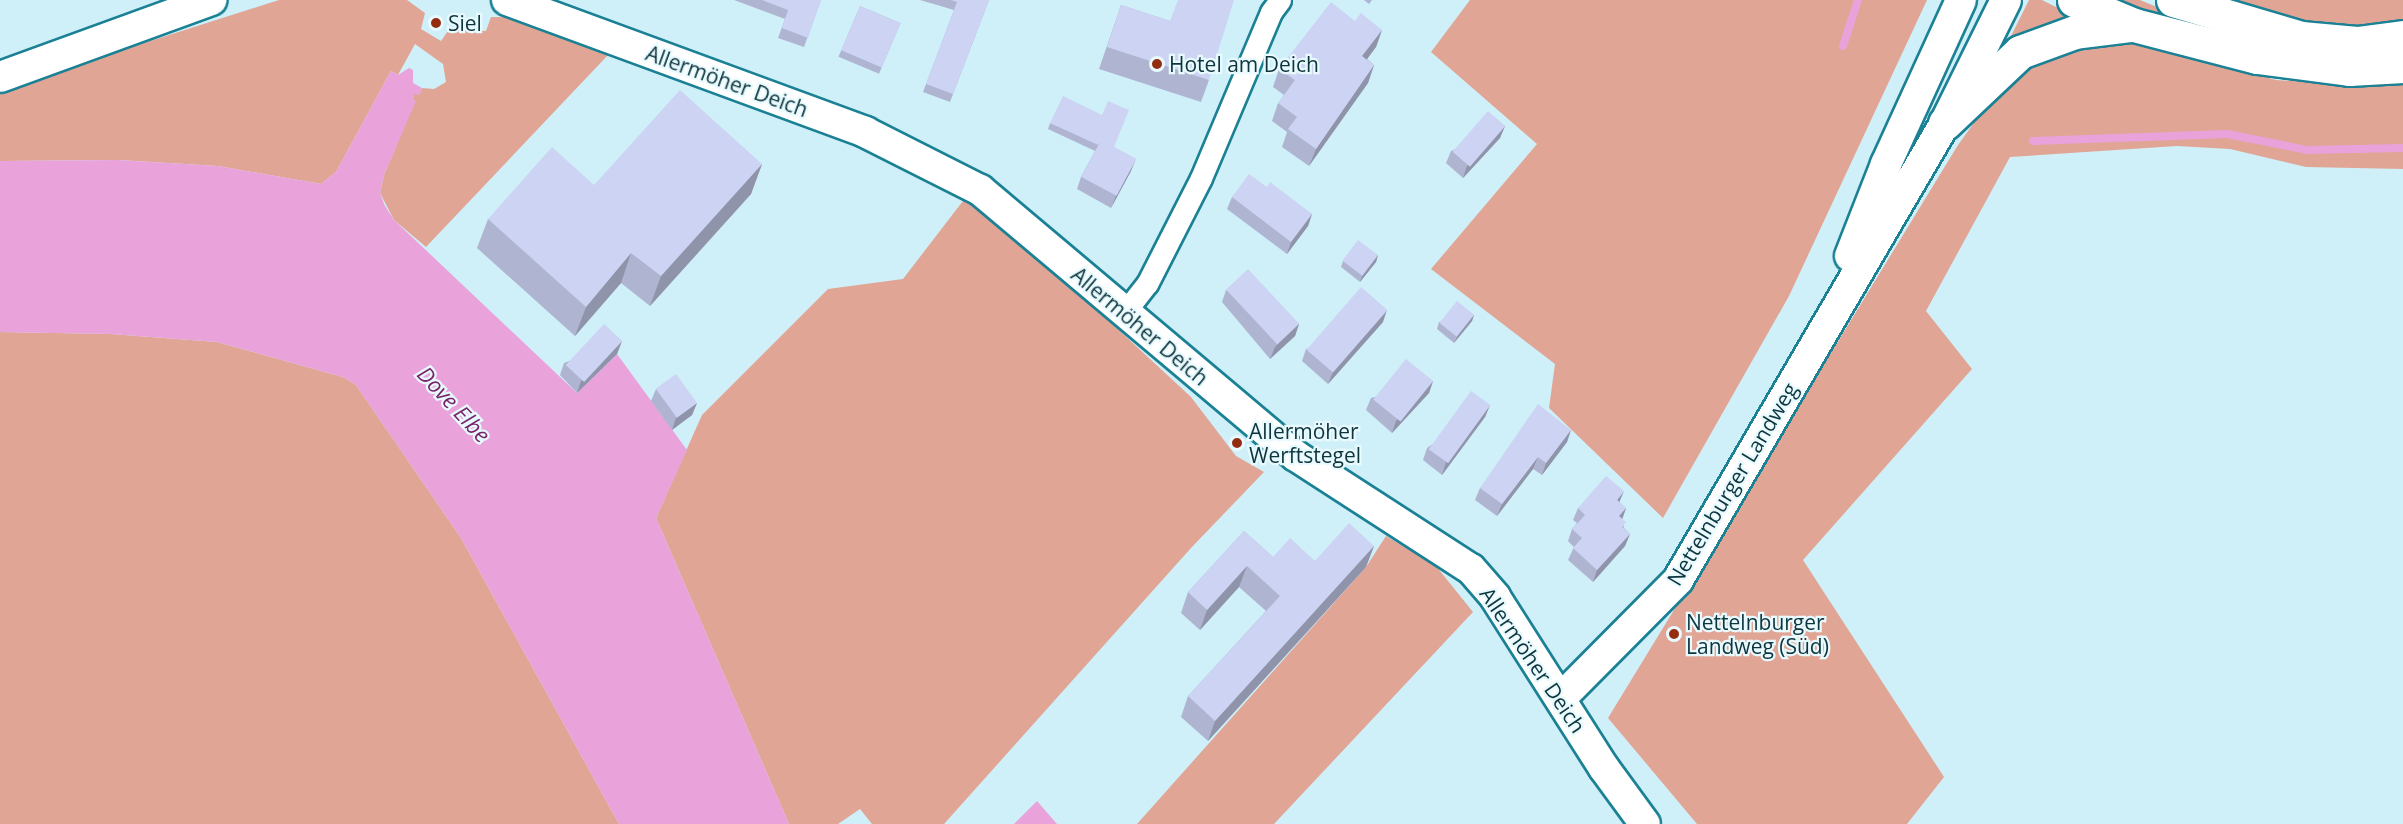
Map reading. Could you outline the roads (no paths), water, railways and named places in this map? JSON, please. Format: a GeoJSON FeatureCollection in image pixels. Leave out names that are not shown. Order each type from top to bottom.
{"type":"FeatureCollection","features":[{"type":"Feature","properties":{"kind":"highway"},"geometry":{"type":"LineString","coordinates":[[2074,0],[2134,25],[2288,63],[2349,69],[2403,66]]}},
{"type":"Feature","properties":{"kind":"highway"},"geometry":{"type":"LineString","coordinates":[[2174,0],[2301,38],[2357,43],[2403,37]]}},
{"type":"Feature","properties":{"kind":"highway"},"geometry":{"type":"LineString","coordinates":[[1945,123],[2020,52],[2075,32],[2134,25]]}},
{"type":"Feature","properties":{"kind":"street"},"geometry":{"type":"LineString","coordinates":[[0,78],[211,0]]}},
{"type":"Feature","properties":{"kind":"street","name":"Allermöher Deich"},"geometry":{"type":"LineString","coordinates":[[507,0],[865,132],[980,190],[1296,456],[1471,569],[1494,597],[1645,824]]}},
{"type":"Feature","properties":{"kind":"street"},"geometry":{"type":"LineString","coordinates":[[1124,313],[1147,284],[1201,178],[1271,12],[1280,0]]}},
{"type":"Feature","properties":{"kind":"street","name":"Nettelnburger Landweg"},"geometry":{"type":"LineString","coordinates":[[1818,338],[1886,164],[1961,0]]}},
{"type":"Feature","properties":{"kind":"street","name":"Nettelnburger Landweg"},"geometry":{"type":"LineString","coordinates":[[1561,698],[1678,580],[1945,123],[2006,0]]}},
{"type":"Feature","properties":{"kind":"water","name":"Dove Elbe"},"geometry":{"type":"Polygon","coordinates":[[[409,68],[413,70],[413,83],[422,88],[419,95],[415,94],[412,99],[416,101],[384,175],[380,193],[385,206],[394,220],[577,393],[617,354],[687,450],[656,518],[789,824],[619,824],[461,538],[356,385],[343,377],[217,342],[111,334],[0,332],[0,161],[118,160],[218,166],[321,184],[336,172],[391,71],[398,75],[409,68]]]}},
{"type":"Feature","properties":{"kind":"water"},"geometry":{"type":"Polygon","coordinates":[[[1037,801],[1057,824],[1014,824],[1037,801]]]}},
{"type":"Feature","properties":{"kind":"waterway"},"geometry":{"type":"LineString","coordinates":[[1843,46],[1858,0]]}},
{"type":"Feature","properties":{"kind":"waterway"},"geometry":{"type":"LineString","coordinates":[[2033,141],[2227,134],[2307,150],[2403,148]]}},
{"type":"Feature","properties":{"kind":"place","name":"Siel"},"geometry":{"type":"Point","coordinates":[436,23]}},
{"type":"Feature","properties":{"kind":"place","name":"Hotel am Deich"},"geometry":{"type":"Point","coordinates":[1157,64]}},
{"type":"Feature","properties":{"kind":"place","name":"Allermöher Werftstegel"},"geometry":{"type":"Point","coordinates":[1237,443]}},
{"type":"Feature","properties":{"kind":"place","name":"Nettelnburger Landweg (Süd)"},"geometry":{"type":"Point","coordinates":[1674,634]}}]}
